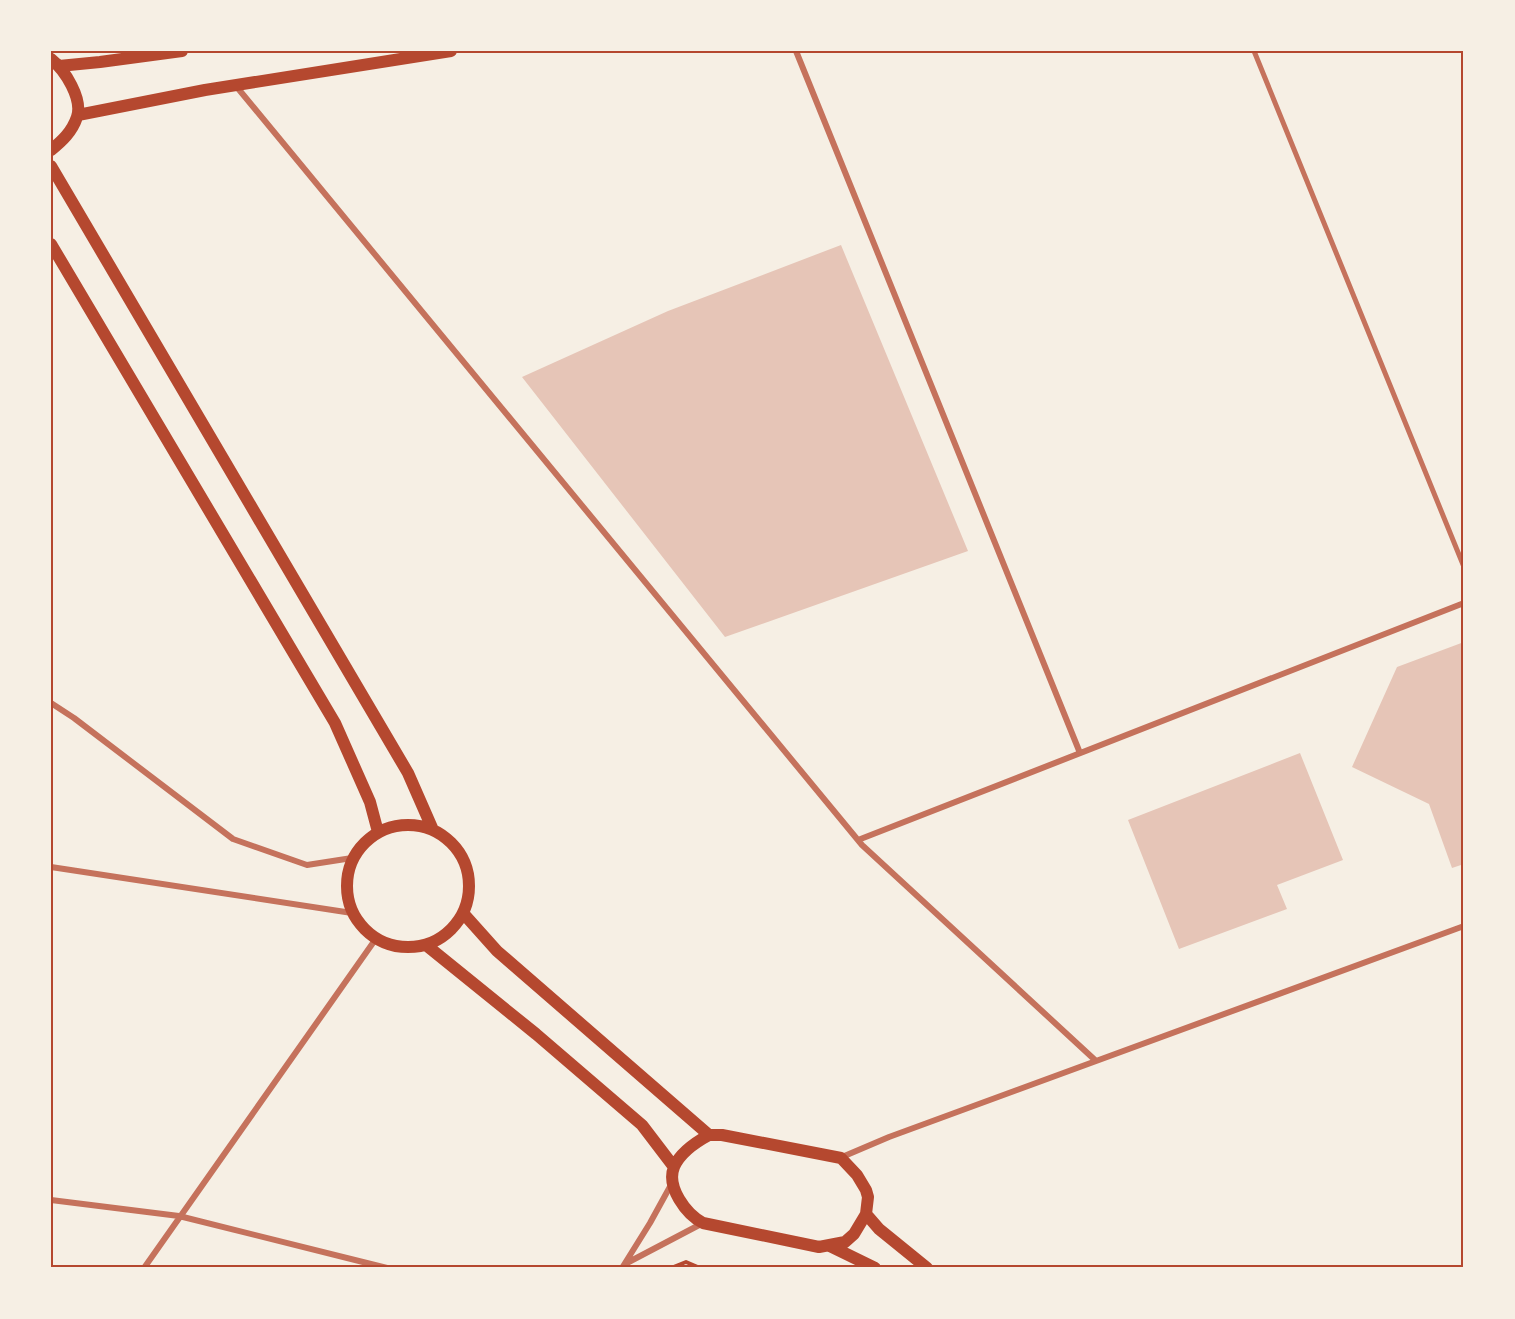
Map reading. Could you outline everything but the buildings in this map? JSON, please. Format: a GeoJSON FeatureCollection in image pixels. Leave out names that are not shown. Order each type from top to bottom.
{"type":"FeatureCollection","features":[{"type":"Feature","properties":{"kind":"main road"},"geometry":{"type":"LineString","coordinates":[[55,62],[100,62],[182,51]]}},
{"type":"Feature","properties":{"kind":"main road"},"geometry":{"type":"LineString","coordinates":[[78,115],[236,86],[451,51]]}},
{"type":"Feature","properties":{"kind":"main road"},"geometry":{"type":"LineString","coordinates":[[51,150],[67,136],[78,115],[74,89],[55,62]]}},
{"type":"Feature","properties":{"kind":"main road"},"geometry":{"type":"LineString","coordinates":[[51,166],[408,772],[433,830]]}},
{"type":"Feature","properties":{"kind":"main road"},"geometry":{"type":"LineString","coordinates":[[51,244],[335,723],[370,802],[378,832]]}},
{"type":"Feature","properties":{"kind":"main road"},"geometry":{"type":"LineString","coordinates":[[396,825],[415,825],[433,830],[449,840],[459,852],[466,867],[469,882],[468,898],[463,914],[454,927],[441,938],[426,945],[409,948],[375,940],[352,913],[347,895],[347,876],[352,858],[363,843],[378,832],[396,825]]}},
{"type":"Feature","properties":{"kind":"main road"},"geometry":{"type":"LineString","coordinates":[[463,914],[497,951],[709,1135]]}},
{"type":"Feature","properties":{"kind":"main road"},"geometry":{"type":"LineString","coordinates":[[426,945],[642,1125],[674,1167]]}},
{"type":"Feature","properties":{"kind":"main road"},"geometry":{"type":"LineString","coordinates":[[709,1135],[722,1135],[841,1158],[857,1175],[866,1190],[868,1197],[866,1214],[850,1239],[830,1246],[819,1247],[703,1223],[697,1220],[682,1204],[673,1181],[674,1167],[689,1149],[709,1135]]}},
{"type":"Feature","properties":{"kind":"main road"},"geometry":{"type":"LineString","coordinates":[[866,1214],[879,1229],[927,1268]]}},
{"type":"Feature","properties":{"kind":"main road"},"geometry":{"type":"LineString","coordinates":[[830,1246],[875,1268]]}},
{"type":"Feature","properties":{"kind":"street"},"geometry":{"type":"LineString","coordinates":[[796,51],[1080,753]]}},
{"type":"Feature","properties":{"kind":"street"},"geometry":{"type":"LineString","coordinates":[[1254,51],[1464,567]]}},
{"type":"Feature","properties":{"kind":"street"},"geometry":{"type":"LineString","coordinates":[[236,86],[858,840],[1095,1060]]}},
{"type":"Feature","properties":{"kind":"street"},"geometry":{"type":"LineString","coordinates":[[858,840],[1464,603]]}},
{"type":"Feature","properties":{"kind":"street"},"geometry":{"type":"LineString","coordinates":[[51,703],[233,839],[307,865],[352,858]]}},
{"type":"Feature","properties":{"kind":"street"},"geometry":{"type":"LineString","coordinates":[[51,867],[352,913]]}},
{"type":"Feature","properties":{"kind":"street"},"geometry":{"type":"LineString","coordinates":[[841,1158],[889,1137],[1095,1060],[1464,926]]}},
{"type":"Feature","properties":{"kind":"street"},"geometry":{"type":"LineString","coordinates":[[144,1268],[375,940]]}},
{"type":"Feature","properties":{"kind":"street"},"geometry":{"type":"LineString","coordinates":[[623,1266],[673,1181]]}},
{"type":"Feature","properties":{"kind":"street"},"geometry":{"type":"LineString","coordinates":[[51,1200],[179,1216],[387,1268]]}},
{"type":"Feature","properties":{"kind":"street"},"geometry":{"type":"LineString","coordinates":[[623,1266],[703,1223]]}},
{"type":"Feature","properties":{"kind":"path"},"geometry":{"type":"LineString","coordinates":[[671,1268],[686,1262],[700,1268]]}}]}
